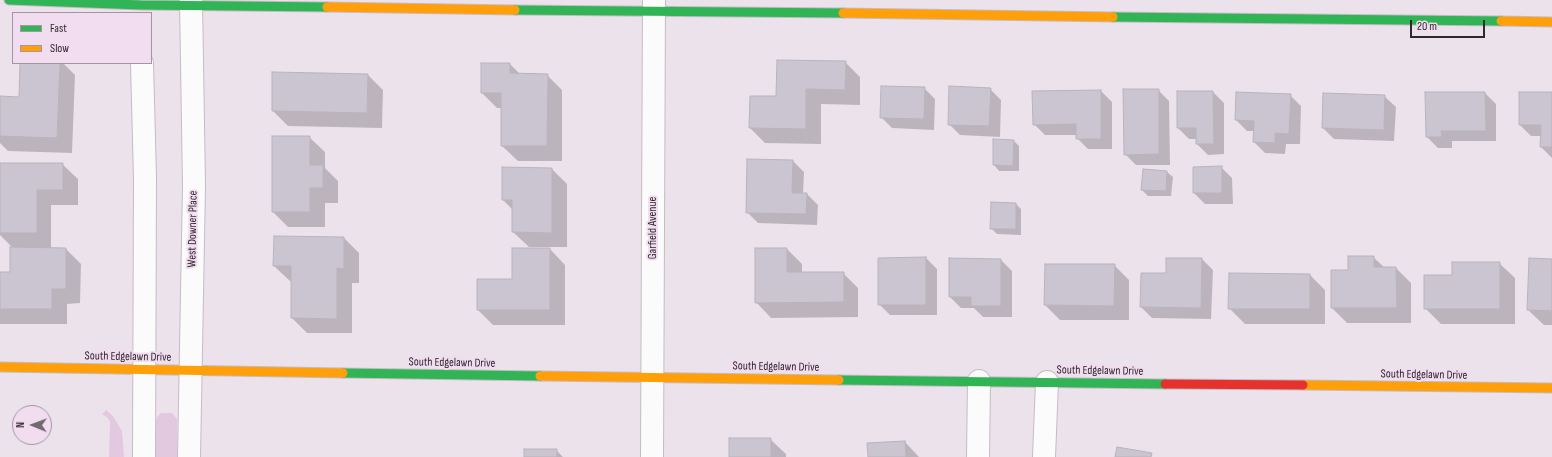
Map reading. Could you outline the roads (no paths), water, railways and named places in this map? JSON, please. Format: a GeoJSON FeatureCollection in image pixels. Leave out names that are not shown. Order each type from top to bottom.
{"type":"FeatureCollection","features":[{"type":"Feature","properties":{"kind":"street"},"geometry":{"type":"LineString","coordinates":[[9,0],[141,6],[191,3],[654,6],[1552,22]]}},
{"type":"Feature","properties":{"kind":"street","name":"West Downer Place"},"geometry":{"type":"LineString","coordinates":[[189,457],[194,186],[191,3]]}},
{"type":"Feature","properties":{"kind":"street","name":"Garfield Avenue"},"geometry":{"type":"LineString","coordinates":[[652,457],[654,6]]}},
{"type":"Feature","properties":{"kind":"street"},"geometry":{"type":"LineString","coordinates":[[142,64],[145,178],[144,457]]}},
{"type":"Feature","properties":{"kind":"street","name":"South Edgelawn Drive"},"geometry":{"type":"LineString","coordinates":[[0,367],[652,378],[1552,388]]}},
{"type":"Feature","properties":{"kind":"street"},"geometry":{"type":"LineString","coordinates":[[978,457],[979,381]]}},
{"type":"Feature","properties":{"kind":"street"},"geometry":{"type":"LineString","coordinates":[[1044,457],[1047,382]]}}]}
